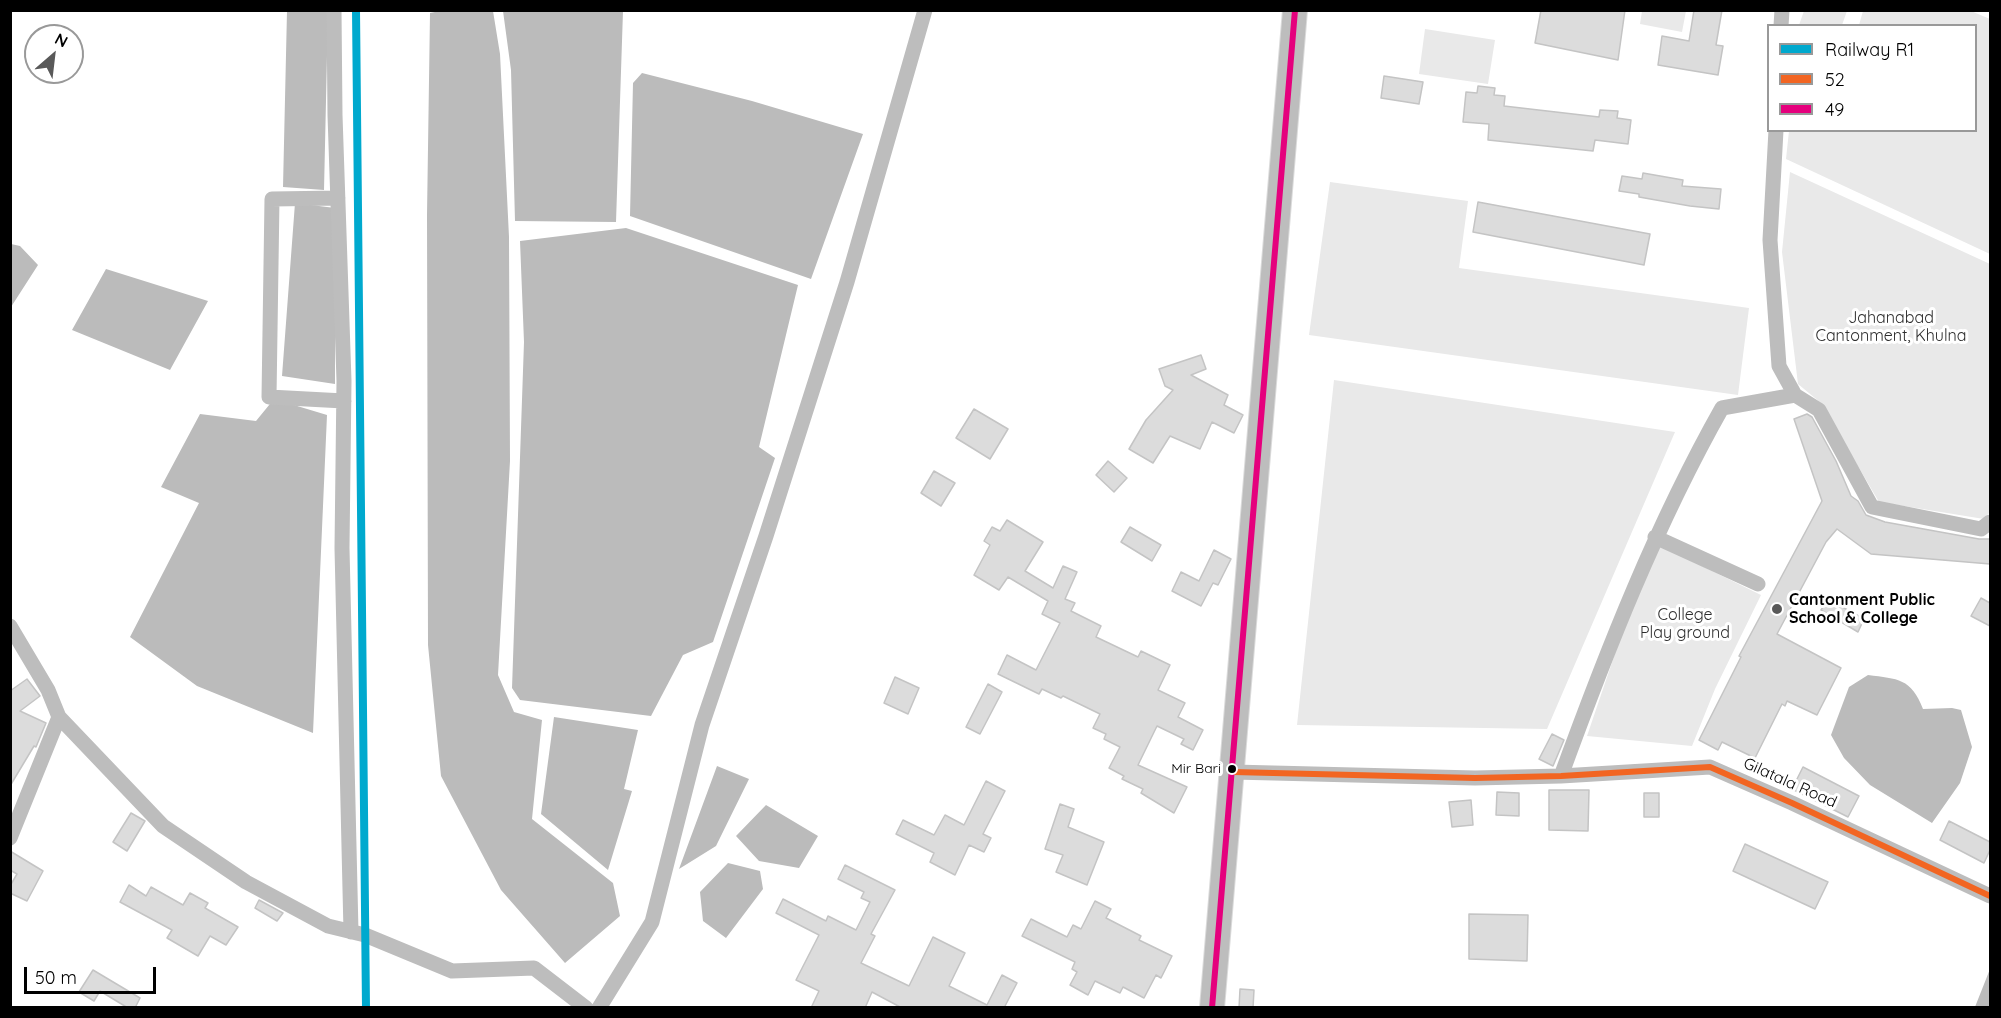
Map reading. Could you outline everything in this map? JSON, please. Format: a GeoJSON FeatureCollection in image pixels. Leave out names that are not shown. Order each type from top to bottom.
{"type":"FeatureCollection","features":[{"type":"Feature","properties":{"kind":"highway"},"geometry":{"type":"LineString","coordinates":[[1212,1008],[1295,10]]}},
{"type":"Feature","properties":{"kind":"street"},"geometry":{"type":"LineString","coordinates":[[334,10],[344,401],[342,548],[351,932]]}},
{"type":"Feature","properties":{"kind":"street"},"geometry":{"type":"LineString","coordinates":[[600,1008],[652,922],[702,725],[770,525],[844,293],[925,10]]}},
{"type":"Feature","properties":{"kind":"street"},"geometry":{"type":"LineString","coordinates":[[1776,132],[1770,240],[1779,366],[1795,395],[1819,410],[1872,507],[1981,529],[1990,522]]}},
{"type":"Feature","properties":{"kind":"street"},"geometry":{"type":"LineString","coordinates":[[338,198],[272,199],[269,397],[344,401]]}},
{"type":"Feature","properties":{"kind":"street"},"geometry":{"type":"LineString","coordinates":[[1561,776],[1596,682],[1655,537],[1692,461],[1722,408],[1795,395]]}},
{"type":"Feature","properties":{"kind":"street"},"geometry":{"type":"LineString","coordinates":[[1655,537],[1758,584]]}},
{"type":"Feature","properties":{"kind":"street"},"geometry":{"type":"LineString","coordinates":[[10,626],[48,690],[59,717],[163,826],[246,882],[328,926],[365,935],[452,971],[534,968],[586,1008]]}},
{"type":"Feature","properties":{"kind":"street"},"geometry":{"type":"LineString","coordinates":[[10,838],[59,717]]}},
{"type":"Feature","properties":{"kind":"street","name":"Gilatala Road"},"geometry":{"type":"LineString","coordinates":[[1233,772],[1475,778],[1561,776],[1710,767],[1990,896]]}},
{"type":"Feature","properties":{"kind":"green space"},"geometry":{"type":"Polygon","coordinates":[[[1804,10],[1847,11],[1842,24],[1799,24],[1804,10]]]}},
{"type":"Feature","properties":{"kind":"green space"},"geometry":{"type":"Polygon","coordinates":[[[1642,11],[1686,11],[1682,32],[1640,24],[1642,11]]]}},
{"type":"Feature","properties":{"kind":"green space"},"geometry":{"type":"Polygon","coordinates":[[[1863,11],[1971,11],[1990,19],[1990,254],[1786,159],[1789,132],[1977,132],[1977,24],[1859,24],[1863,11]]]}},
{"type":"Feature","properties":{"kind":"green space"},"geometry":{"type":"Polygon","coordinates":[[[1425,29],[1495,40],[1488,84],[1419,74],[1425,29]]]}},
{"type":"Feature","properties":{"kind":"green space","name":"Jahanabad Cantonment, Khulna"},"geometry":{"type":"Polygon","coordinates":[[[1790,172],[1990,264],[1990,512],[1984,519],[1879,502],[1821,403],[1798,384],[1782,252],[1790,172]]]}},
{"type":"Feature","properties":{"kind":"green space"},"geometry":{"type":"Polygon","coordinates":[[[1330,182],[1468,201],[1459,268],[1749,308],[1738,395],[1309,335],[1330,182]]]}},
{"type":"Feature","properties":{"kind":"green space"},"geometry":{"type":"Polygon","coordinates":[[[1334,380],[1675,432],[1547,729],[1297,725],[1334,380]]]}},
{"type":"Feature","properties":{"kind":"green space","name":"College Play ground"},"geometry":{"type":"Polygon","coordinates":[[[1653,542],[1761,595],[1715,689],[1692,746],[1587,736],[1653,542]]]}},
{"type":"Feature","properties":{"kind":"shaded area"},"geometry":{"type":"Polygon","coordinates":[[[287,11],[328,11],[324,190],[283,187],[287,11]]]}},
{"type":"Feature","properties":{"kind":"shaded area"},"geometry":{"type":"Polygon","coordinates":[[[493,11],[500,54],[509,237],[510,461],[498,675],[514,712],[542,720],[532,819],[613,883],[620,916],[565,963],[501,890],[441,776],[428,645],[427,215],[430,13],[493,11]]]}},
{"type":"Feature","properties":{"kind":"shaded area"},"geometry":{"type":"Polygon","coordinates":[[[503,11],[623,11],[616,222],[515,221],[511,70],[503,11]]]}},
{"type":"Feature","properties":{"kind":"shaded area"},"geometry":{"type":"Polygon","coordinates":[[[642,73],[752,101],[863,134],[811,279],[630,216],[633,83],[642,73]]]}},
{"type":"Feature","properties":{"kind":"shaded area"},"geometry":{"type":"Polygon","coordinates":[[[295,203],[335,208],[335,384],[282,376],[295,203]]]}},
{"type":"Feature","properties":{"kind":"shaded area"},"geometry":{"type":"Polygon","coordinates":[[[626,228],[798,285],[759,447],[775,458],[713,642],[683,655],[651,716],[520,700],[512,688],[524,342],[520,241],[626,228]]]}},
{"type":"Feature","properties":{"kind":"shaded area"},"geometry":{"type":"Polygon","coordinates":[[[11,244],[20,246],[38,265],[11,307],[11,244]]]}},
{"type":"Feature","properties":{"kind":"shaded area"},"geometry":{"type":"Polygon","coordinates":[[[106,269],[208,301],[170,370],[72,330],[106,269]]]}},
{"type":"Feature","properties":{"kind":"shaded area"},"geometry":{"type":"Polygon","coordinates":[[[274,399],[327,415],[313,733],[197,686],[130,637],[199,503],[161,487],[200,414],[256,421],[274,399]]]}},
{"type":"Feature","properties":{"kind":"shaded area"},"geometry":{"type":"Polygon","coordinates":[[[1868,675],[1902,682],[1914,691],[1923,709],[1961,710],[1972,747],[1960,783],[1932,823],[1870,785],[1844,758],[1831,735],[1849,687],[1868,675]]]}},
{"type":"Feature","properties":{"kind":"shaded area"},"geometry":{"type":"Polygon","coordinates":[[[554,717],[638,730],[624,789],[632,791],[608,870],[541,814],[554,717]]]}},
{"type":"Feature","properties":{"kind":"shaded area"},"geometry":{"type":"Polygon","coordinates":[[[717,766],[749,779],[716,846],[679,869],[717,766]]]}},
{"type":"Feature","properties":{"kind":"shaded area"},"geometry":{"type":"Polygon","coordinates":[[[766,805],[818,836],[799,868],[759,861],[736,836],[766,805]]]}},
{"type":"Feature","properties":{"kind":"shaded area"},"geometry":{"type":"Polygon","coordinates":[[[728,863],[760,871],[763,889],[726,938],[703,921],[700,892],[728,863]]]}},
{"type":"Feature","properties":{"kind":"shaded area"},"geometry":{"type":"Polygon","coordinates":[[[1990,969],[1990,1007],[1975,1007],[1990,969]]]}},
{"type":"Feature","properties":{"kind":"building"},"geometry":{"type":"Polygon","coordinates":[[[1541,10],[1625,10],[1618,60],[1535,43],[1541,10]]]}},
{"type":"Feature","properties":{"kind":"building"},"geometry":{"type":"Polygon","coordinates":[[[1694,10],[1722,10],[1716,45],[1723,46],[1718,75],[1658,65],[1662,36],[1689,41],[1694,10]]]}},
{"type":"Feature","properties":{"kind":"building"},"geometry":{"type":"Polygon","coordinates":[[[1384,76],[1423,82],[1419,104],[1381,98],[1384,76]]]}},
{"type":"Feature","properties":{"kind":"building"},"geometry":{"type":"Polygon","coordinates":[[[1478,86],[1495,88],[1494,95],[1505,96],[1504,106],[1599,117],[1600,110],[1618,111],[1617,118],[1631,120],[1628,144],[1595,140],[1593,151],[1488,140],[1489,124],[1463,122],[1466,92],[1477,93],[1478,86]]]}},
{"type":"Feature","properties":{"kind":"building"},"geometry":{"type":"Polygon","coordinates":[[[1643,173],[1683,180],[1682,186],[1721,189],[1719,209],[1639,197],[1639,194],[1619,191],[1622,176],[1642,179],[1643,173]]]}},
{"type":"Feature","properties":{"kind":"building"},"geometry":{"type":"Polygon","coordinates":[[[1478,202],[1650,234],[1644,265],[1473,232],[1478,202]]]}},
{"type":"Feature","properties":{"kind":"building"},"geometry":{"type":"Polygon","coordinates":[[[1201,355],[1206,369],[1191,375],[1228,395],[1224,405],[1243,415],[1234,433],[1212,422],[1200,449],[1170,436],[1153,463],[1129,449],[1146,420],[1173,390],[1165,386],[1159,369],[1201,355]]]}},
{"type":"Feature","properties":{"kind":"building"},"geometry":{"type":"Polygon","coordinates":[[[974,409],[1008,429],[990,459],[956,438],[974,409]]]}},
{"type":"Feature","properties":{"kind":"building"},"geometry":{"type":"Polygon","coordinates":[[[1807,414],[1812,417],[1836,461],[1851,496],[1858,501],[1866,515],[1885,522],[1990,539],[1990,564],[1871,554],[1837,529],[1826,542],[1777,634],[1841,668],[1817,715],[1787,701],[1785,706],[1782,704],[1755,758],[1722,742],[1718,750],[1699,740],[1741,657],[1739,656],[1822,501],[1794,419],[1807,414]]]}},
{"type":"Feature","properties":{"kind":"building"},"geometry":{"type":"Polygon","coordinates":[[[1108,461],[1127,478],[1114,492],[1096,475],[1108,461]]]}},
{"type":"Feature","properties":{"kind":"building"},"geometry":{"type":"Polygon","coordinates":[[[934,471],[955,483],[941,506],[921,493],[934,471]]]}},
{"type":"Feature","properties":{"kind":"building"},"geometry":{"type":"Polygon","coordinates":[[[1007,520],[1043,542],[1025,571],[1053,588],[1063,566],[1077,572],[1065,599],[1075,603],[1071,611],[1101,626],[1096,637],[1138,657],[1141,651],[1170,665],[1158,690],[1185,703],[1178,717],[1203,730],[1193,750],[1181,744],[1184,739],[1157,726],[1138,765],[1187,787],[1174,813],[1141,793],[1143,789],[1122,779],[1124,776],[1109,768],[1120,747],[1104,739],[1106,734],[1093,728],[1100,714],[1063,696],[1061,698],[1042,689],[1039,694],[998,674],[1007,655],[1036,670],[1060,623],[1042,614],[1048,601],[1008,577],[999,590],[974,575],[990,545],[984,541],[992,527],[1000,531],[1007,520]]]}},
{"type":"Feature","properties":{"kind":"building"},"geometry":{"type":"Polygon","coordinates":[[[1130,527],[1161,545],[1152,561],[1121,542],[1130,527]]]}},
{"type":"Feature","properties":{"kind":"building"},"geometry":{"type":"Polygon","coordinates":[[[1214,550],[1231,559],[1218,585],[1213,583],[1201,606],[1172,591],[1181,572],[1199,581],[1214,550]]]}},
{"type":"Feature","properties":{"kind":"building"},"geometry":{"type":"Polygon","coordinates":[[[1981,598],[1990,603],[1990,626],[1971,616],[1981,598]]]}},
{"type":"Feature","properties":{"kind":"building"},"geometry":{"type":"Polygon","coordinates":[[[1828,599],[1864,619],[1858,632],[1821,610],[1828,599]]]}},
{"type":"Feature","properties":{"kind":"building"},"geometry":{"type":"Polygon","coordinates":[[[895,677],[919,688],[908,714],[884,703],[895,677]]]}},
{"type":"Feature","properties":{"kind":"building"},"geometry":{"type":"Polygon","coordinates":[[[27,679],[40,696],[20,711],[46,723],[36,747],[34,746],[10,786],[10,691],[27,679]]]}},
{"type":"Feature","properties":{"kind":"building"},"geometry":{"type":"Polygon","coordinates":[[[988,684],[1002,692],[980,734],[966,727],[988,684]]]}},
{"type":"Feature","properties":{"kind":"building"},"geometry":{"type":"Polygon","coordinates":[[[1552,734],[1564,740],[1553,766],[1539,759],[1552,734]]]}},
{"type":"Feature","properties":{"kind":"building"},"geometry":{"type":"Polygon","coordinates":[[[1803,767],[1859,796],[1848,817],[1792,789],[1803,767]]]}},
{"type":"Feature","properties":{"kind":"building"},"geometry":{"type":"Polygon","coordinates":[[[986,781],[1005,791],[983,834],[991,838],[984,852],[969,845],[955,875],[930,862],[934,853],[896,834],[903,820],[934,835],[945,815],[964,825],[986,781]]]}},
{"type":"Feature","properties":{"kind":"building"},"geometry":{"type":"Polygon","coordinates":[[[1549,790],[1589,790],[1588,831],[1549,830],[1549,790]]]}},
{"type":"Feature","properties":{"kind":"building"},"geometry":{"type":"Polygon","coordinates":[[[1497,792],[1519,793],[1519,816],[1496,815],[1497,792]]]}},
{"type":"Feature","properties":{"kind":"building"},"geometry":{"type":"Polygon","coordinates":[[[1644,793],[1659,793],[1659,817],[1644,817],[1644,793]]]}},
{"type":"Feature","properties":{"kind":"building"},"geometry":{"type":"Polygon","coordinates":[[[1471,800],[1473,825],[1452,827],[1449,802],[1471,800]]]}},
{"type":"Feature","properties":{"kind":"building"},"geometry":{"type":"Polygon","coordinates":[[[1060,804],[1074,809],[1068,827],[1104,842],[1087,885],[1056,872],[1063,855],[1045,849],[1060,804]]]}},
{"type":"Feature","properties":{"kind":"building"},"geometry":{"type":"Polygon","coordinates":[[[131,813],[145,821],[127,851],[113,842],[131,813]]]}},
{"type":"Feature","properties":{"kind":"building"},"geometry":{"type":"Polygon","coordinates":[[[1949,821],[1990,842],[1990,850],[1984,863],[1940,840],[1949,821]]]}},
{"type":"Feature","properties":{"kind":"building"},"geometry":{"type":"Polygon","coordinates":[[[1745,844],[1828,882],[1815,909],[1733,871],[1745,844]]]}},
{"type":"Feature","properties":{"kind":"building"},"geometry":{"type":"Polygon","coordinates":[[[10,851],[43,871],[27,901],[10,893],[10,886],[17,874],[10,870],[10,851]]]}},
{"type":"Feature","properties":{"kind":"building"},"geometry":{"type":"Polygon","coordinates":[[[845,865],[895,890],[871,934],[875,936],[861,963],[909,986],[933,937],[965,953],[949,986],[987,1005],[1002,975],[1017,983],[1004,1008],[902,1008],[872,992],[865,1008],[811,1008],[819,991],[796,980],[819,935],[776,913],[783,899],[826,921],[828,916],[856,930],[870,902],[861,898],[864,892],[838,879],[845,865]]]}},
{"type":"Feature","properties":{"kind":"building"},"geometry":{"type":"Polygon","coordinates":[[[129,885],[146,896],[151,887],[183,905],[190,893],[208,903],[205,908],[238,927],[226,945],[210,936],[198,956],[167,938],[172,930],[120,902],[129,885]]]}},
{"type":"Feature","properties":{"kind":"building"},"geometry":{"type":"Polygon","coordinates":[[[259,900],[283,913],[277,921],[255,908],[259,900]]]}},
{"type":"Feature","properties":{"kind":"building"},"geometry":{"type":"Polygon","coordinates":[[[1095,901],[1111,909],[1106,918],[1141,936],[1139,940],[1172,956],[1161,978],[1156,975],[1144,998],[1123,987],[1120,993],[1095,981],[1088,995],[1070,985],[1077,972],[1072,969],[1075,962],[1022,936],[1031,919],[1067,937],[1073,925],[1081,929],[1095,901]]]}},
{"type":"Feature","properties":{"kind":"building"},"geometry":{"type":"Polygon","coordinates":[[[1469,914],[1528,915],[1527,961],[1469,959],[1469,914]]]}},
{"type":"Feature","properties":{"kind":"building"},"geometry":{"type":"Polygon","coordinates":[[[93,970],[140,998],[135,1008],[128,1008],[100,991],[94,1001],[79,992],[93,970]]]}},
{"type":"Feature","properties":{"kind":"building"},"geometry":{"type":"Polygon","coordinates":[[[1240,989],[1254,990],[1253,1008],[1239,1008],[1240,989]]]}},
{"type":"Feature","properties":{"kind":"rail line","name":"R1"},"geometry":{"type":"LineString","coordinates":[[356,10],[366,1008]]}},
{"type":"Feature","properties":{"kind":"transit line","name":"49"},"geometry":{"type":"LineString","coordinates":[[1212,1008],[1295,10]]}},
{"type":"Feature","properties":{"kind":"transit line","name":"52"},"geometry":{"type":"LineString","coordinates":[[1233,772],[1475,778],[1561,776],[1710,767],[1990,896]]}},
{"type":"Feature","properties":{"kind":"place","name":"Cantonment Public School & College"},"geometry":{"type":"Point","coordinates":[1777,609]}},
{"type":"Feature","properties":{"kind":"place","name":"Mir Bari"},"geometry":{"type":"Point","coordinates":[1232,769]}}]}
